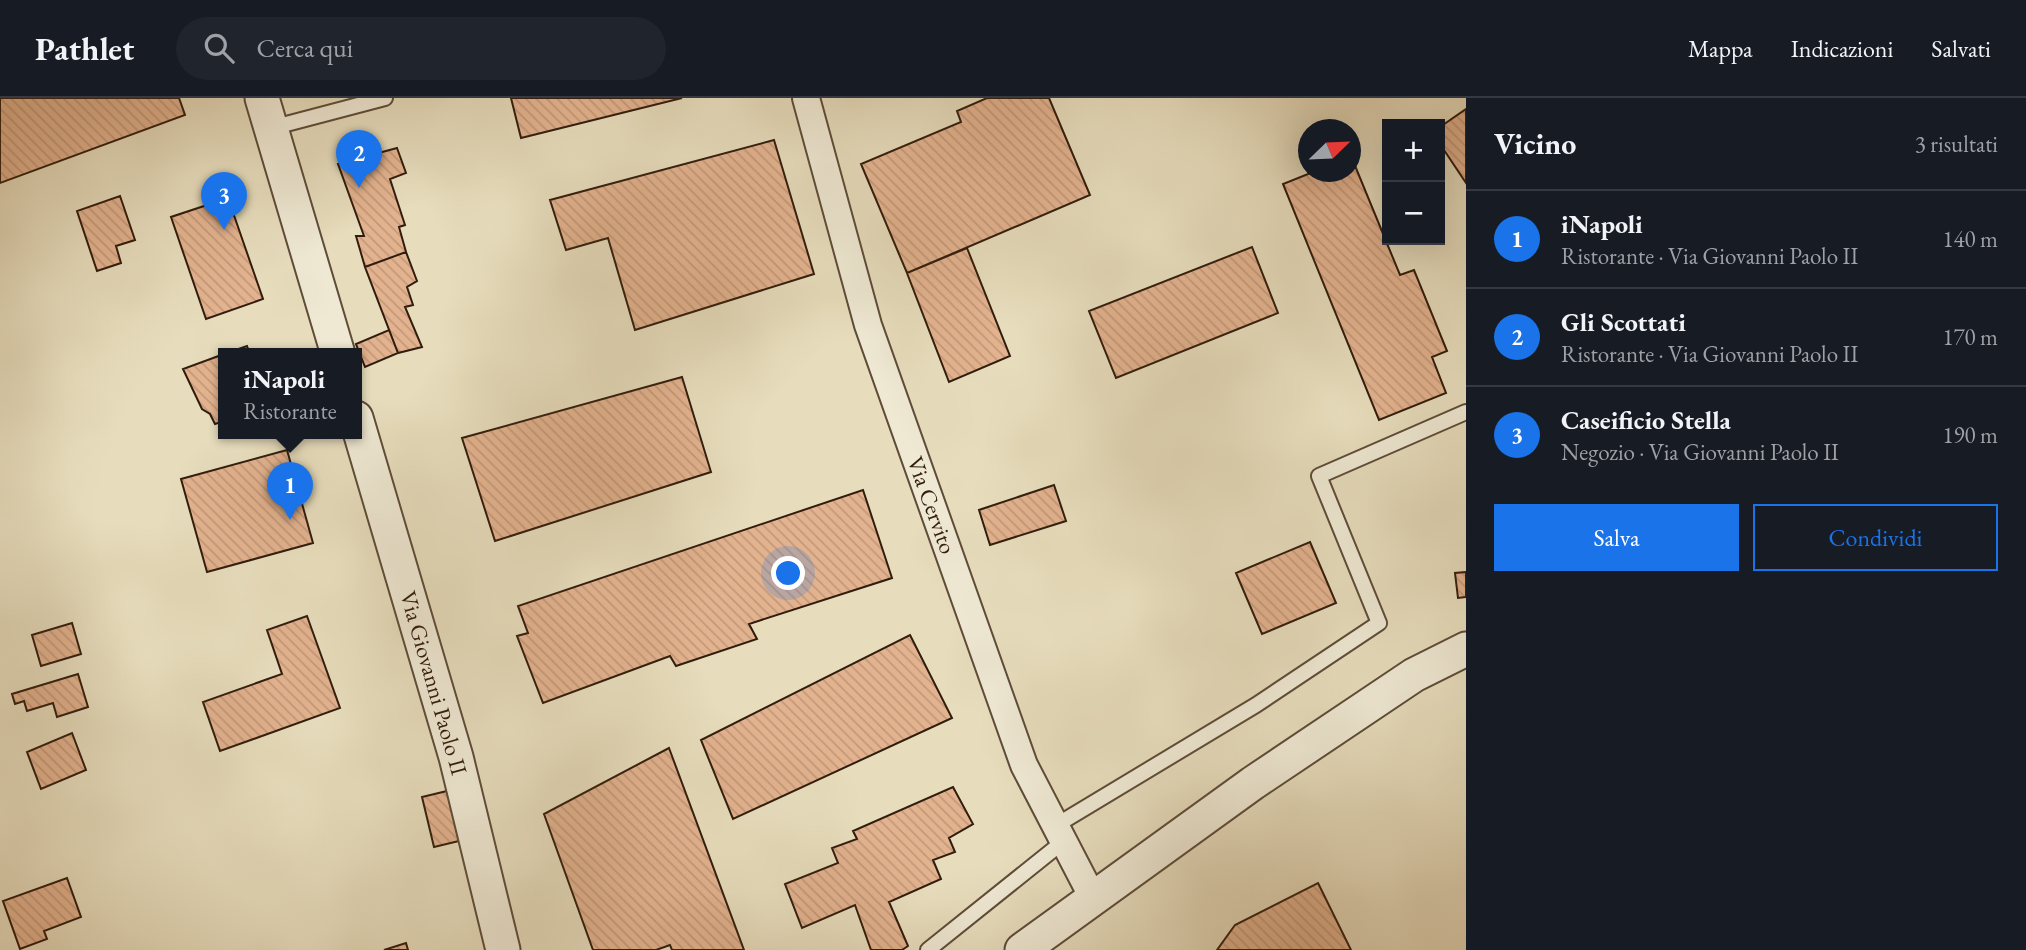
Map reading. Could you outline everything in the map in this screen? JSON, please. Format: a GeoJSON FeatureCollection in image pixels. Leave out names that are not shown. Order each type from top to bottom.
{"type":"FeatureCollection","features":[{"type":"Feature","properties":{"kind":"street","name":"Via Cervito"},"geometry":{"type":"LineString","coordinates":[[806,98],[868,325],[1024,765],[1093,898]]}},
{"type":"Feature","properties":{"kind":"street"},"geometry":{"type":"LineString","coordinates":[[267,113],[336,348]]}},
{"type":"Feature","properties":{"kind":"street","name":"Via Giovanni Paolo II"},"geometry":{"type":"LineString","coordinates":[[362,438],[456,757],[503,950]]}},
{"type":"Feature","properties":{"kind":"street"},"geometry":{"type":"LineString","coordinates":[[1023,950],[1252,783],[1402,683],[1466,649]]}},
{"type":"Feature","properties":{"kind":"lane"},"geometry":{"type":"LineString","coordinates":[[267,113],[385,98]]}},
{"type":"Feature","properties":{"kind":"lane"},"geometry":{"type":"LineString","coordinates":[[928,950],[1059,834],[1379,623],[1319,476],[1466,412]]}},
{"type":"Feature","properties":{"kind":"building"},"geometry":{"type":"Polygon","coordinates":[[[0,98],[179,98],[185,115],[0,183],[0,98]]]}},
{"type":"Feature","properties":{"kind":"building"},"geometry":{"type":"Polygon","coordinates":[[[511,98],[682,98],[521,138],[511,98]]]}},
{"type":"Feature","properties":{"kind":"building"},"geometry":{"type":"Polygon","coordinates":[[[987,98],[1049,98],[1090,195],[907,273],[861,164],[961,122],[957,111],[987,98]]]}},
{"type":"Feature","properties":{"kind":"building"},"geometry":{"type":"Polygon","coordinates":[[[1466,109],[1466,183],[1445,152],[1445,124],[1466,109]]]}},
{"type":"Feature","properties":{"kind":"building"},"geometry":{"type":"Polygon","coordinates":[[[774,140],[814,274],[635,330],[608,238],[566,250],[550,200],[774,140]]]}},
{"type":"Feature","properties":{"kind":"building"},"geometry":{"type":"Polygon","coordinates":[[[397,148],[406,173],[390,179],[405,225],[399,227],[406,252],[365,267],[356,236],[364,236],[338,164],[397,148]]]}},
{"type":"Feature","properties":{"kind":"building"},"geometry":{"type":"Polygon","coordinates":[[[1298,178],[1298,182],[1361,180],[1382,231],[1382,245],[1388,245],[1400,275],[1414,270],[1447,351],[1432,357],[1446,393],[1379,420],[1283,184],[1298,178]]]}},
{"type":"Feature","properties":{"kind":"building"},"geometry":{"type":"Polygon","coordinates":[[[120,196],[135,240],[116,246],[121,263],[97,271],[77,211],[120,196]]]}},
{"type":"Feature","properties":{"kind":"building"},"geometry":{"type":"Polygon","coordinates":[[[228,198],[263,299],[206,319],[171,217],[228,198]]]}},
{"type":"Feature","properties":{"kind":"building"},"geometry":{"type":"Polygon","coordinates":[[[1252,247],[1278,313],[1116,378],[1089,311],[1252,247]]]}},
{"type":"Feature","properties":{"kind":"building"},"geometry":{"type":"Polygon","coordinates":[[[967,248],[1010,356],[949,382],[907,273],[967,248]]]}},
{"type":"Feature","properties":{"kind":"building"},"geometry":{"type":"Polygon","coordinates":[[[406,252],[417,281],[407,287],[413,305],[405,307],[422,347],[398,353],[365,267],[406,252]]]}},
{"type":"Feature","properties":{"kind":"building"},"geometry":{"type":"Polygon","coordinates":[[[389,330],[398,353],[365,367],[362,348],[358,348],[356,344],[389,330]]]}},
{"type":"Feature","properties":{"kind":"building"},"geometry":{"type":"Polygon","coordinates":[[[218,356],[218,423],[215,424],[210,414],[202,409],[183,369],[218,356]]]}},
{"type":"Feature","properties":{"kind":"building"},"geometry":{"type":"Polygon","coordinates":[[[682,377],[711,472],[495,541],[462,438],[682,377]]]}},
{"type":"Feature","properties":{"kind":"building"},"geometry":{"type":"Polygon","coordinates":[[[287,450],[313,543],[207,572],[181,479],[287,450]]]}},
{"type":"Feature","properties":{"kind":"building"},"geometry":{"type":"Polygon","coordinates":[[[1054,485],[1066,521],[990,545],[979,510],[1054,485]]]}},
{"type":"Feature","properties":{"kind":"building"},"geometry":{"type":"Polygon","coordinates":[[[863,490],[892,578],[749,624],[757,639],[676,666],[670,656],[543,703],[517,636],[528,633],[518,606],[863,490]]]}},
{"type":"Feature","properties":{"kind":"building"},"geometry":{"type":"Polygon","coordinates":[[[1310,542],[1336,603],[1262,634],[1236,573],[1310,542]]]}},
{"type":"Feature","properties":{"kind":"building"},"geometry":{"type":"Polygon","coordinates":[[[1466,572],[1466,597],[1458,598],[1455,573],[1466,572]]]}},
{"type":"Feature","properties":{"kind":"building"},"geometry":{"type":"Polygon","coordinates":[[[307,616],[340,708],[220,751],[203,702],[282,674],[267,630],[307,616]]]}},
{"type":"Feature","properties":{"kind":"building"},"geometry":{"type":"Polygon","coordinates":[[[72,623],[81,654],[41,666],[32,635],[72,623]]]}},
{"type":"Feature","properties":{"kind":"building"},"geometry":{"type":"Polygon","coordinates":[[[910,635],[952,718],[733,819],[701,740],[910,635]]]}},
{"type":"Feature","properties":{"kind":"building"},"geometry":{"type":"Polygon","coordinates":[[[78,674],[88,707],[57,717],[53,703],[27,711],[24,701],[15,704],[12,694],[78,674]]]}},
{"type":"Feature","properties":{"kind":"building"},"geometry":{"type":"Polygon","coordinates":[[[72,733],[86,770],[41,789],[27,752],[72,733]]]}},
{"type":"Feature","properties":{"kind":"building"},"geometry":{"type":"Polygon","coordinates":[[[669,748],[744,950],[672,950],[670,945],[656,950],[593,950],[544,814],[669,748]]]}},
{"type":"Feature","properties":{"kind":"building"},"geometry":{"type":"Polygon","coordinates":[[[953,787],[973,824],[949,838],[955,852],[933,860],[941,879],[889,902],[908,946],[902,950],[871,950],[855,905],[802,928],[785,884],[838,863],[832,848],[857,839],[853,831],[953,787]]]}},
{"type":"Feature","properties":{"kind":"building"},"geometry":{"type":"Polygon","coordinates":[[[447,791],[459,841],[434,847],[422,797],[447,791]]]}},
{"type":"Feature","properties":{"kind":"building"},"geometry":{"type":"Polygon","coordinates":[[[67,878],[81,917],[44,931],[47,939],[20,949],[3,901],[67,878]]]}},
{"type":"Feature","properties":{"kind":"building"},"geometry":{"type":"Polygon","coordinates":[[[1318,883],[1351,950],[1217,950],[1235,925],[1318,883]]]}},
{"type":"Feature","properties":{"kind":"building"},"geometry":{"type":"Polygon","coordinates":[[[406,943],[408,950],[384,950],[406,943]]]}},
{"type":"Feature","properties":{"kind":"place","name":"Gli Scottati"},"geometry":{"type":"Point","coordinates":[359,188]}},
{"type":"Feature","properties":{"kind":"place","name":"Caseificio Stella"},"geometry":{"type":"Point","coordinates":[224,230]}},
{"type":"Feature","properties":{"kind":"place","name":"iNapoli"},"geometry":{"type":"Point","coordinates":[290,520]}}]}
